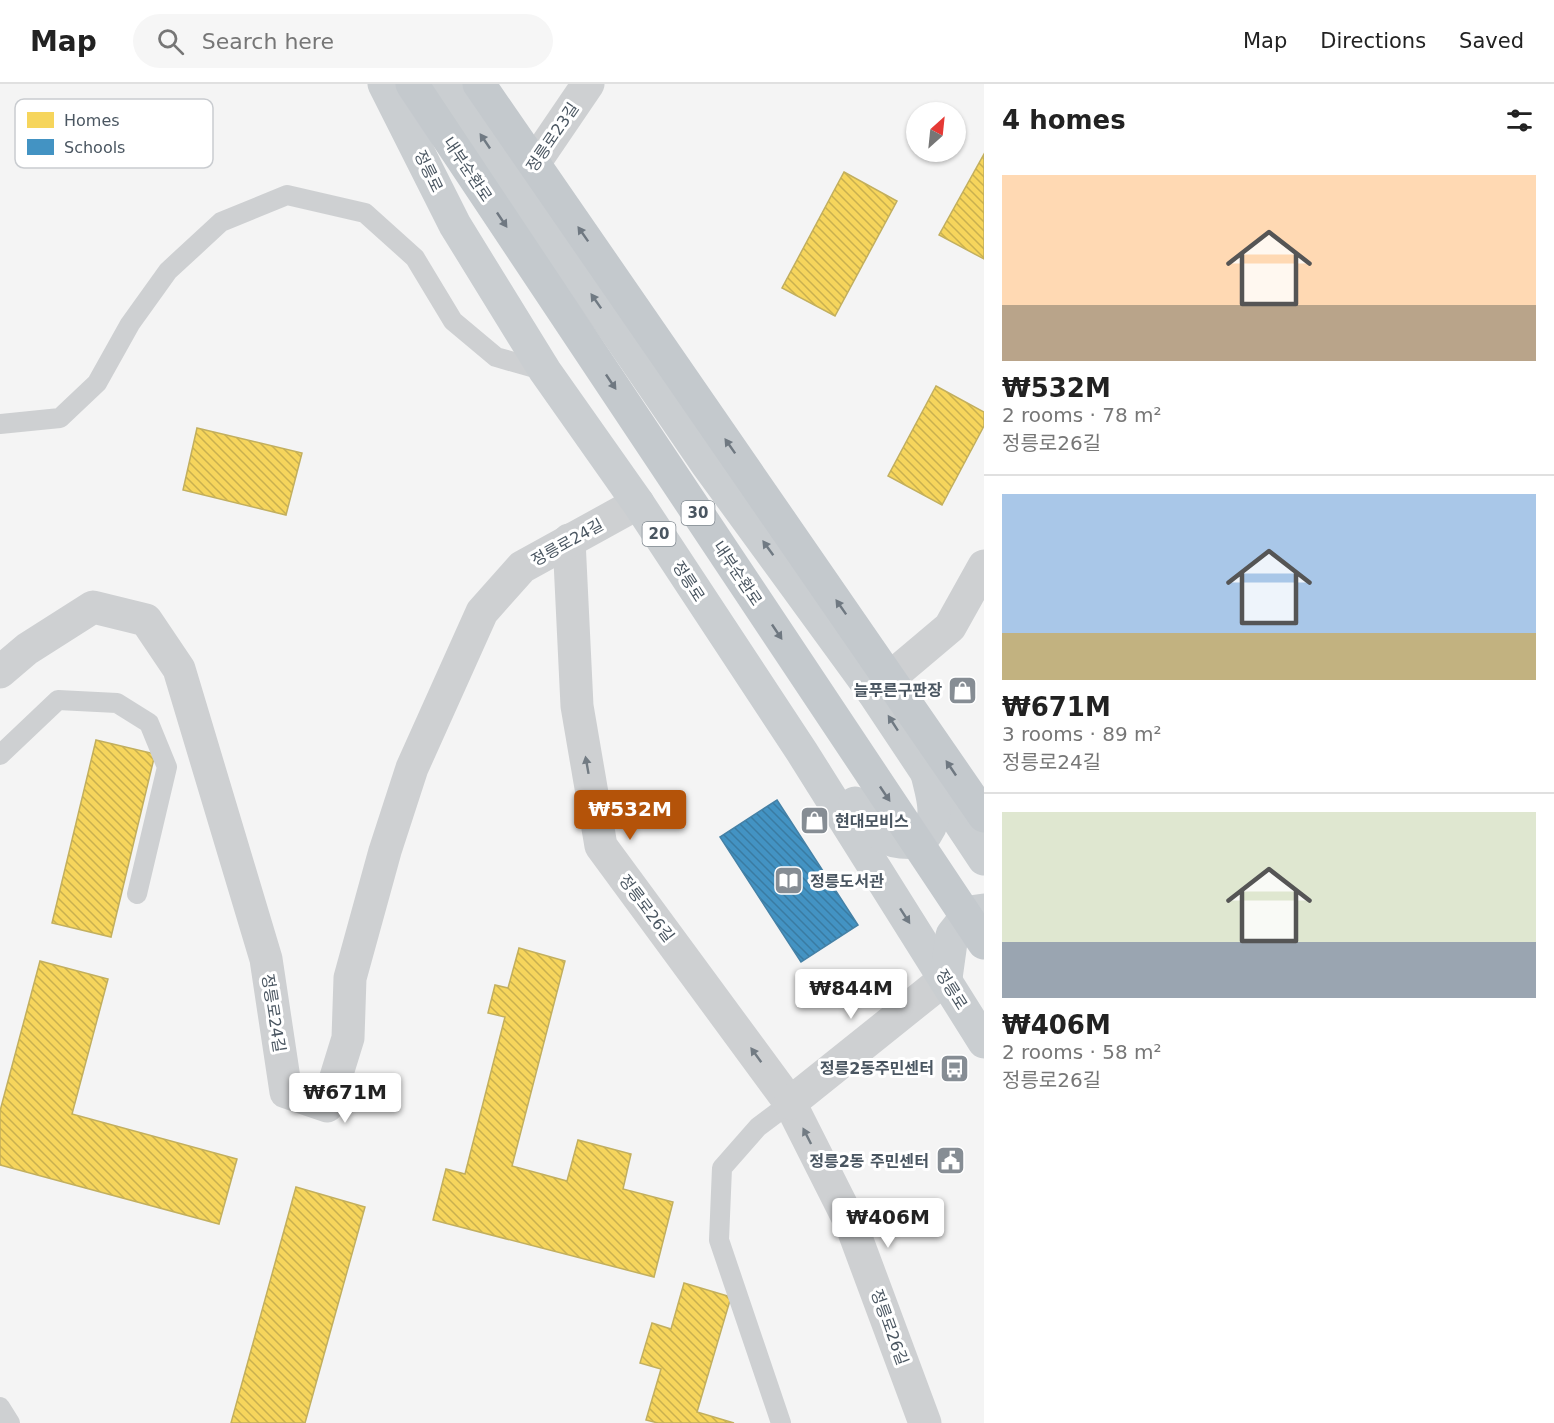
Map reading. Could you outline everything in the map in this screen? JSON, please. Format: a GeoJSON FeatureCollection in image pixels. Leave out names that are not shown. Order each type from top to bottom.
{"type":"FeatureCollection","features":[{"type":"Feature","properties":{"kind":"highway"},"geometry":{"type":"LineString","coordinates":[[479,84],[984,816]]}},
{"type":"Feature","properties":{"kind":"highway","name":"내부순환로"},"geometry":{"type":"LineString","coordinates":[[397,87],[984,943]]}},
{"type":"Feature","properties":{"kind":"main road"},"geometry":{"type":"LineString","coordinates":[[447,84],[706,463],[873,692],[984,859]]}},
{"type":"Feature","properties":{"kind":"main road"},"geometry":{"type":"LineString","coordinates":[[397,87],[877,835],[900,844],[920,842],[929,832],[936,811],[927,774]]}},
{"type":"Feature","properties":{"kind":"main road","name":"정릉로"},"geometry":{"type":"LineString","coordinates":[[397,87],[456,225],[545,371],[638,503],[802,752],[946,978],[984,1042]]}},
{"type":"Feature","properties":{"kind":"main road"},"geometry":{"type":"LineString","coordinates":[[946,978],[952,935],[970,912],[984,910]]}},
{"type":"Feature","properties":{"kind":"street","name":"정릉로23길"},"geometry":{"type":"LineString","coordinates":[[517,189],[588,84]]}},
{"type":"Feature","properties":{"kind":"street","name":"정릉로24길"},"geometry":{"type":"LineString","coordinates":[[4,667],[27,649],[93,607],[146,620],[179,669],[266,959],[286,1092],[327,1106],[348,1038],[350,978],[385,851],[412,768],[482,612],[522,567],[638,503]]}},
{"type":"Feature","properties":{"kind":"street","name":"정릉로26길"},"geometry":{"type":"LineString","coordinates":[[569,540],[577,706],[601,846],[790,1103],[851,1224],[925,1423]]}},
{"type":"Feature","properties":{"kind":"street"},"geometry":{"type":"LineString","coordinates":[[873,692],[950,627],[984,566]]}},
{"type":"Feature","properties":{"kind":"street"},"geometry":{"type":"LineString","coordinates":[[790,1103],[946,978]]}},
{"type":"Feature","properties":{"kind":"lane"},"geometry":{"type":"LineString","coordinates":[[0,424],[60,418],[97,383],[130,324],[168,271],[220,222],[287,195],[365,213],[415,258],[453,321],[496,357],[545,371]]}},
{"type":"Feature","properties":{"kind":"lane"},"geometry":{"type":"LineString","coordinates":[[0,755],[58,700],[117,703],[149,723],[167,767],[137,894]]}},
{"type":"Feature","properties":{"kind":"lane"},"geometry":{"type":"LineString","coordinates":[[781,1423],[719,1240],[723,1168],[758,1127],[790,1103]]}},
{"type":"Feature","properties":{"kind":"lane"},"geometry":{"type":"LineString","coordinates":[[0,1407],[10,1423]]}},
{"type":"Feature","properties":{"kind":"building: Homes"},"geometry":{"type":"Polygon","coordinates":[[[984,154],[984,259],[939,235],[984,154]]]}},
{"type":"Feature","properties":{"kind":"building: Homes"},"geometry":{"type":"Polygon","coordinates":[[[844,172],[897,201],[835,316],[782,288],[844,172]]]}},
{"type":"Feature","properties":{"kind":"building: Homes"},"geometry":{"type":"Polygon","coordinates":[[[936,386],[984,412],[984,426],[942,505],[888,476],[936,386]]]}},
{"type":"Feature","properties":{"kind":"building: Homes"},"geometry":{"type":"Polygon","coordinates":[[[197,428],[302,453],[286,515],[183,490],[197,428]]]}},
{"type":"Feature","properties":{"kind":"building: Homes"},"geometry":{"type":"Polygon","coordinates":[[[96,740],[155,754],[111,937],[52,923],[96,740]]]}},
{"type":"Feature","properties":{"kind":"building: Homes"},"geometry":{"type":"Polygon","coordinates":[[[519,948],[565,961],[512,1166],[567,1181],[578,1140],[631,1154],[623,1189],[673,1202],[654,1277],[433,1220],[446,1169],[465,1174],[505,1017],[488,1013],[495,985],[508,988],[519,948]]]}},
{"type":"Feature","properties":{"kind":"building: Homes"},"geometry":{"type":"Polygon","coordinates":[[[40,961],[108,979],[72,1114],[237,1159],[219,1224],[0,1165],[0,1111],[40,961]]]}},
{"type":"Feature","properties":{"kind":"building: Homes"},"geometry":{"type":"Polygon","coordinates":[[[296,1187],[365,1207],[305,1423],[231,1423],[296,1187]]]}},
{"type":"Feature","properties":{"kind":"building: Homes"},"geometry":{"type":"Polygon","coordinates":[[[684,1283],[731,1297],[697,1412],[734,1423],[658,1423],[646,1420],[661,1369],[640,1363],[652,1323],[671,1329],[684,1283]]]}},
{"type":"Feature","properties":{"kind":"building: Schools","name":"정릉도서관"},"geometry":{"type":"Polygon","coordinates":[[[777,800],[858,925],[801,962],[720,837],[777,800]]]}},
{"type":"Feature","properties":{"kind":"place","name":"늘푸른구판장"},"geometry":{"type":"Point","coordinates":[963,690]}},
{"type":"Feature","properties":{"kind":"place","name":"현대모비스"},"geometry":{"type":"Point","coordinates":[814,821]}},
{"type":"Feature","properties":{"kind":"place","name":"정릉도서관"},"geometry":{"type":"Point","coordinates":[789,881]}},
{"type":"Feature","properties":{"kind":"place","name":"정릉2동주민센터"},"geometry":{"type":"Point","coordinates":[955,1068]}},
{"type":"Feature","properties":{"kind":"place","name":"정릉2동 주민센터"},"geometry":{"type":"Point","coordinates":[950,1161]}}]}
